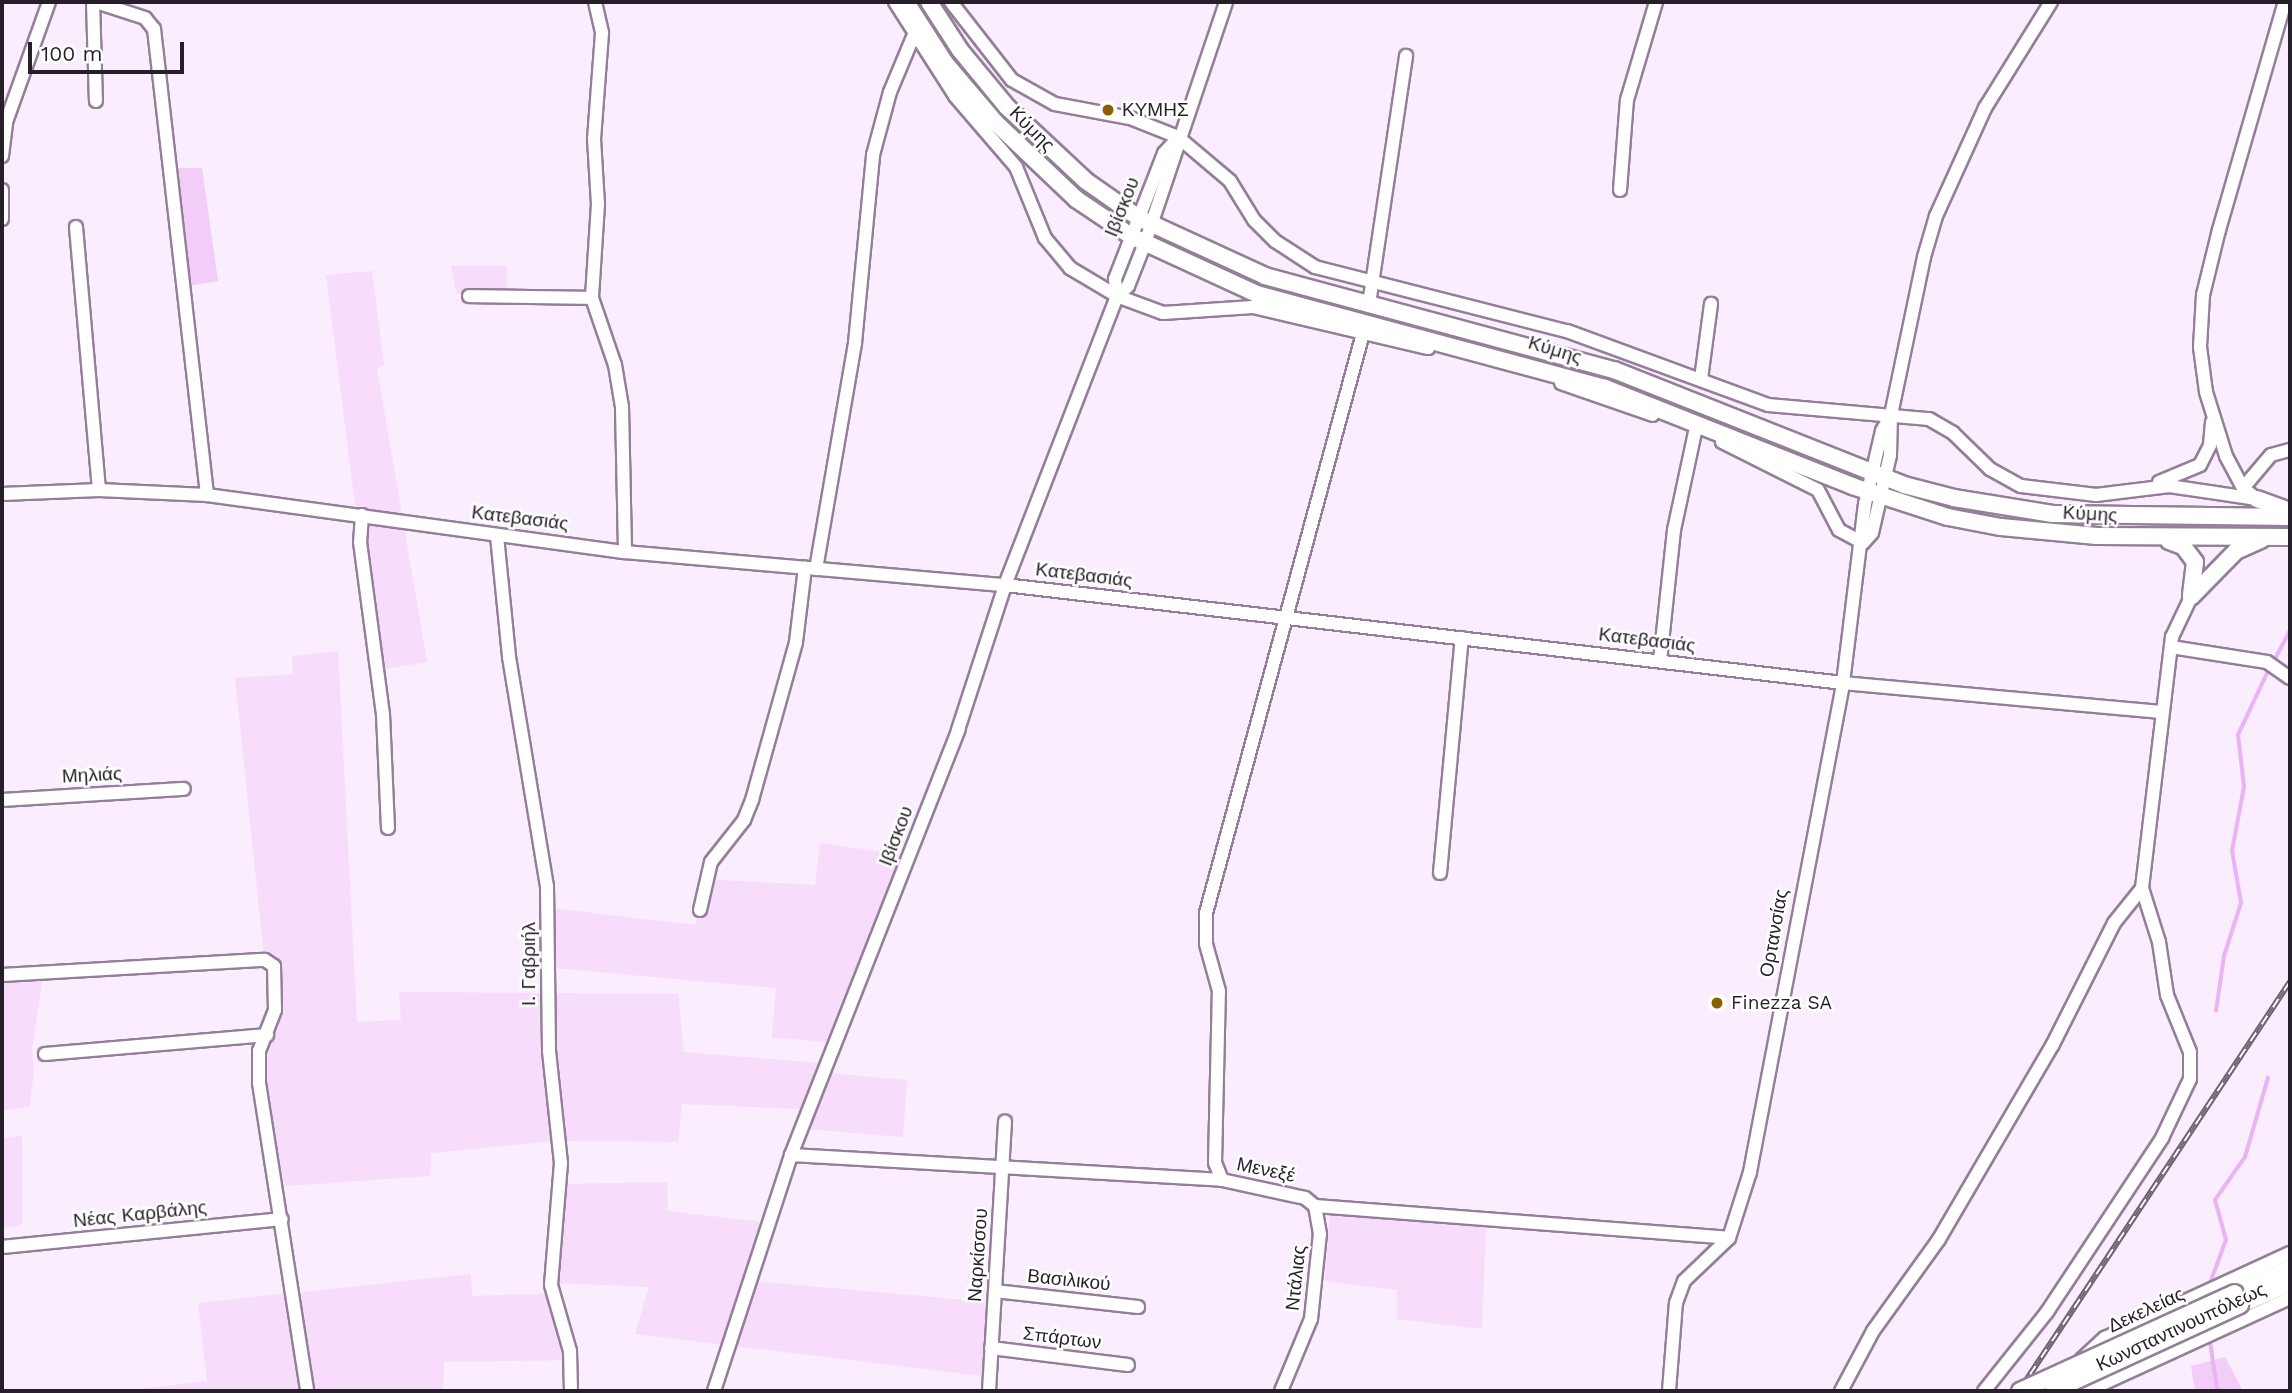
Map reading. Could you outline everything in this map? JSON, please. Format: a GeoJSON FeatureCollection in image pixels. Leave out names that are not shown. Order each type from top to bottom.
{"type":"FeatureCollection","features":[{"type":"Feature","properties":{"kind":"main road","name":"Κύμης"},"geometry":{"type":"LineString","coordinates":[[906,2],[945,63],[1018,146],[1076,199],[1138,239],[1283,303],[1468,347],[1605,388],[1874,494],[2001,527],[2148,537],[2283,537]]}},
{"type":"Feature","properties":{"kind":"main road","name":"Κύμης"},"geometry":{"type":"LineString","coordinates":[[929,2],[960,50],[1030,131],[1086,181],[1145,221],[1265,276],[1614,370],[1878,475],[1954,498],[2053,514],[2290,517]]}},
{"type":"Feature","properties":{"kind":"main road"},"geometry":{"type":"LineString","coordinates":[[2257,499],[2290,511]]}},
{"type":"Feature","properties":{"kind":"main road"},"geometry":{"type":"LineString","coordinates":[[2148,537],[2177,542],[2189,552],[2196,569],[2191,597]]}},
{"type":"Feature","properties":{"kind":"main road"},"geometry":{"type":"LineString","coordinates":[[2191,597],[2235,551],[2283,537]]}},
{"type":"Feature","properties":{"kind":"main road","name":"Δεκελείας"},"geometry":{"type":"LineString","coordinates":[[2020,1391],[2290,1268]]}},
{"type":"Feature","properties":{"kind":"main road","name":"Δεκελείας"},"geometry":{"type":"LineString","coordinates":[[2055,1391],[2235,1293],[2290,1283]]}},
{"type":"Feature","properties":{"kind":"street"},"geometry":{"type":"LineString","coordinates":[[2,156],[6,122],[49,2]]}},
{"type":"Feature","properties":{"kind":"street"},"geometry":{"type":"LineString","coordinates":[[96,101],[94,2],[145,18],[154,29],[206,495]]}},
{"type":"Feature","properties":{"kind":"street"},"geometry":{"type":"LineString","coordinates":[[595,2],[602,33],[594,139],[598,204],[592,298],[615,365],[622,407],[625,552]]}},
{"type":"Feature","properties":{"kind":"street"},"geometry":{"type":"LineString","coordinates":[[895,2],[913,37],[955,96],[1016,167],[1054,254],[1117,296],[1163,313],[1253,307],[1559,383],[1695,432],[1818,490],[1839,530],[1864,543]]}},
{"type":"Feature","properties":{"kind":"street"},"geometry":{"type":"LineString","coordinates":[[951,2],[984,50],[1027,90],[1055,104],[1130,118],[1178,137],[1230,181],[1254,220],[1285,250],[1315,267],[1373,284],[1567,331],[1779,407],[1891,415],[1940,424],[1990,469],[2021,486],[2096,495],[2139,488],[2192,487],[2257,499]]}},
{"type":"Feature","properties":{"kind":"street","name":"Ιβίσκου"},"geometry":{"type":"LineString","coordinates":[[714,1391],[791,1155],[958,730],[1005,585],[1117,296],[1115,279],[1138,239],[1164,153],[1178,137],[1226,2]]}},
{"type":"Feature","properties":{"kind":"street"},"geometry":{"type":"LineString","coordinates":[[1620,190],[1627,100],[1656,2]]}},
{"type":"Feature","properties":{"kind":"street","name":"Ορτανσίας"},"geometry":{"type":"LineString","coordinates":[[1730,1238],[1750,1172],[1843,683],[1864,543],[1872,533],[1874,494],[1878,475],[1894,433],[1891,415],[1936,216],[1985,108],[2051,2]]}},
{"type":"Feature","properties":{"kind":"street"},"geometry":{"type":"LineString","coordinates":[[2139,488],[2200,465],[2210,445],[2211,415],[2200,347],[2203,296],[2242,141],[2285,2]]}},
{"type":"Feature","properties":{"kind":"street"},"geometry":{"type":"LineString","coordinates":[[700,910],[711,862],[744,820],[752,800],[796,642],[855,343],[873,155],[890,92],[913,37]]}},
{"type":"Feature","properties":{"kind":"street"},"geometry":{"type":"LineString","coordinates":[[1369,304],[1406,56]]}},
{"type":"Feature","properties":{"kind":"street"},"geometry":{"type":"LineString","coordinates":[[2,190],[2,219]]}},
{"type":"Feature","properties":{"kind":"street"},"geometry":{"type":"LineString","coordinates":[[76,227],[99,490]]}},
{"type":"Feature","properties":{"kind":"street"},"geometry":{"type":"LineString","coordinates":[[469,296],[592,298]]}},
{"type":"Feature","properties":{"kind":"street"},"geometry":{"type":"LineString","coordinates":[[1701,379],[1711,303]]}},
{"type":"Feature","properties":{"kind":"street"},"geometry":{"type":"LineString","coordinates":[[1222,1180],[1215,1163],[1219,991],[1204,926],[1363,333]]}},
{"type":"Feature","properties":{"kind":"street"},"geometry":{"type":"LineString","coordinates":[[2211,415],[2231,468],[2243,488],[2257,499]]}},
{"type":"Feature","properties":{"kind":"street"},"geometry":{"type":"LineString","coordinates":[[1660,661],[1674,530],[1695,432]]}},
{"type":"Feature","properties":{"kind":"street"},"geometry":{"type":"LineString","coordinates":[[2243,488],[2271,455],[2290,450]]}},
{"type":"Feature","properties":{"kind":"street","name":"Κατεβασιάς"},"geometry":{"type":"LineString","coordinates":[[2,494],[99,490],[206,495],[625,552],[1005,585],[1843,683],[2161,712]]}},
{"type":"Feature","properties":{"kind":"street"},"geometry":{"type":"LineString","coordinates":[[362,515],[360,542],[383,714],[388,828]]}},
{"type":"Feature","properties":{"kind":"street","name":"Ι. Γαβριήλ"},"geometry":{"type":"LineString","coordinates":[[498,536],[509,657],[547,886],[549,1051],[561,1173],[551,1285],[570,1351],[571,1391]]}},
{"type":"Feature","properties":{"kind":"street"},"geometry":{"type":"LineString","coordinates":[[1983,1390],[2047,1312],[2162,1138],[2190,1079],[2190,1052],[2167,995],[2159,942],[2142,888],[2161,712],[2171,647],[2191,597]]}},
{"type":"Feature","properties":{"kind":"street"},"geometry":{"type":"LineString","coordinates":[[1440,873],[1462,638]]}},
{"type":"Feature","properties":{"kind":"street"},"geometry":{"type":"LineString","coordinates":[[2171,647],[2267,662],[2290,678]]}},
{"type":"Feature","properties":{"kind":"street","name":"Μηλιάς"},"geometry":{"type":"LineString","coordinates":[[2,800],[184,789]]}},
{"type":"Feature","properties":{"kind":"street"},"geometry":{"type":"LineString","coordinates":[[1841,1391],[1873,1331],[1939,1239],[2052,1046],[2114,923],[2142,888]]}},
{"type":"Feature","properties":{"kind":"street"},"geometry":{"type":"LineString","coordinates":[[2,975],[265,960],[274,966],[275,1010],[259,1051],[259,1083],[307,1391]]}},
{"type":"Feature","properties":{"kind":"street"},"geometry":{"type":"LineString","coordinates":[[45,1054],[267,1035]]}},
{"type":"Feature","properties":{"kind":"street","name":"Ναρκίσσου"},"geometry":{"type":"LineString","coordinates":[[989,1391],[1005,1121]]}},
{"type":"Feature","properties":{"kind":"street","name":"Μενεξέ"},"geometry":{"type":"LineString","coordinates":[[791,1155],[1003,1170],[1222,1180],[1305,1198],[1315,1206],[1730,1238]]}},
{"type":"Feature","properties":{"kind":"street","name":"Ντάλιας"},"geometry":{"type":"LineString","coordinates":[[1281,1391],[1311,1319],[1320,1234],[1315,1206]]}},
{"type":"Feature","properties":{"kind":"street","name":"Νέας Καρβάλης"},"geometry":{"type":"LineString","coordinates":[[2,1247],[282,1219]]}},
{"type":"Feature","properties":{"kind":"street"},"geometry":{"type":"LineString","coordinates":[[1669,1391],[1676,1303],[1684,1281],[1730,1238]]}},
{"type":"Feature","properties":{"kind":"street"},"geometry":{"type":"LineString","coordinates":[[2055,1391],[2105,1338],[2190,1298],[2235,1293],[2290,1253]]}},
{"type":"Feature","properties":{"kind":"street","name":"Βασιλικού"},"geometry":{"type":"LineString","coordinates":[[995,1291],[1138,1307]]}},
{"type":"Feature","properties":{"kind":"street","name":"Κωνσταντινουπόλεως"},"geometry":{"type":"LineString","coordinates":[[2092,1389],[2290,1298]]}},
{"type":"Feature","properties":{"kind":"street","name":"Σπάρτων"},"geometry":{"type":"LineString","coordinates":[[991,1348],[1128,1365]]}},
{"type":"Feature","properties":{"kind":"street"},"geometry":{"type":"LineString","coordinates":[[2072,1370],[2092,1389]]}},
{"type":"Feature","properties":{"kind":"shaded area"},"geometry":{"type":"Polygon","coordinates":[[[172,168],[202,168],[218,281],[187,286],[172,168]]]}},
{"type":"Feature","properties":{"kind":"shaded area"},"geometry":{"type":"Polygon","coordinates":[[[451,266],[507,266],[507,293],[456,293],[451,266]]]}},
{"type":"Feature","properties":{"kind":"shaded area"},"geometry":{"type":"Polygon","coordinates":[[[372,271],[384,365],[377,368],[427,662],[376,671],[326,275],[372,271]]]}},
{"type":"Feature","properties":{"kind":"shaded area"},"geometry":{"type":"Polygon","coordinates":[[[1322,299],[1612,376],[1699,408],[1696,414],[1539,360],[1320,306],[1322,299]]]}},
{"type":"Feature","properties":{"kind":"shaded area"},"geometry":{"type":"Polygon","coordinates":[[[2052,520],[2290,524],[2290,531],[2146,531],[2050,527],[2052,520]]]}},
{"type":"Feature","properties":{"kind":"shaded area"},"geometry":{"type":"Polygon","coordinates":[[[338,651],[357,1022],[401,1020],[399,992],[678,994],[684,1052],[820,1063],[818,1072],[907,1080],[903,1137],[793,1128],[801,1109],[682,1104],[678,1142],[553,1141],[431,1153],[430,1176],[285,1186],[264,1091],[262,1052],[279,1027],[276,964],[264,956],[235,678],[293,674],[292,656],[338,651]]]}},
{"type":"Feature","properties":{"kind":"shaded area"},"geometry":{"type":"Polygon","coordinates":[[[820,843],[902,855],[830,1043],[772,1037],[776,988],[554,968],[550,908],[696,925],[702,879],[815,885],[820,843]]]}},
{"type":"Feature","properties":{"kind":"shaded area"},"geometry":{"type":"Polygon","coordinates":[[[44,969],[32,1049],[34,1073],[29,1107],[2,1111],[2,971],[44,969]]]}},
{"type":"Feature","properties":{"kind":"shaded area"},"geometry":{"type":"Polygon","coordinates":[[[22,1136],[22,1225],[2,1228],[2,1138],[22,1136]]]}},
{"type":"Feature","properties":{"kind":"shaded area"},"geometry":{"type":"Polygon","coordinates":[[[667,1182],[668,1211],[761,1222],[742,1280],[988,1302],[982,1376],[635,1334],[649,1287],[556,1283],[563,1184],[667,1182]]]}},
{"type":"Feature","properties":{"kind":"shaded area"},"geometry":{"type":"Polygon","coordinates":[[[1330,1212],[1486,1224],[1482,1329],[1397,1319],[1397,1290],[1325,1281],[1330,1212]]]}},
{"type":"Feature","properties":{"kind":"shaded area"},"geometry":{"type":"Polygon","coordinates":[[[471,1274],[472,1296],[556,1293],[574,1360],[444,1362],[443,1391],[121,1391],[207,1381],[198,1303],[471,1274]]]}},
{"type":"Feature","properties":{"kind":"shaded area"},"geometry":{"type":"Polygon","coordinates":[[[2225,1357],[2243,1391],[2195,1391],[2191,1366],[2225,1357]]]}},
{"type":"Feature","properties":{"kind":"waterway"},"geometry":{"type":"LineString","coordinates":[[2276,657],[2290,631]]}},
{"type":"Feature","properties":{"kind":"waterway"},"geometry":{"type":"LineString","coordinates":[[2216,1011],[2224,956],[2241,903],[2232,851],[2244,787],[2238,735],[2269,669]]}},
{"type":"Feature","properties":{"kind":"waterway"},"geometry":{"type":"LineString","coordinates":[[2209,1286],[2226,1240],[2215,1200],[2245,1157],[2268,1078]]}},
{"type":"Feature","properties":{"kind":"waterway"},"geometry":{"type":"LineString","coordinates":[[2210,1339],[2218,1391]]}},
{"type":"Feature","properties":{"kind":"railway"},"geometry":{"type":"LineString","coordinates":[[2019,1391],[2290,981]]}},
{"type":"Feature","properties":{"kind":"place","name":"ΚΥΜΗΣ"},"geometry":{"type":"Point","coordinates":[1108,110]}},
{"type":"Feature","properties":{"kind":"place","name":"Finezza SA"},"geometry":{"type":"Point","coordinates":[1717,1003]}}]}
